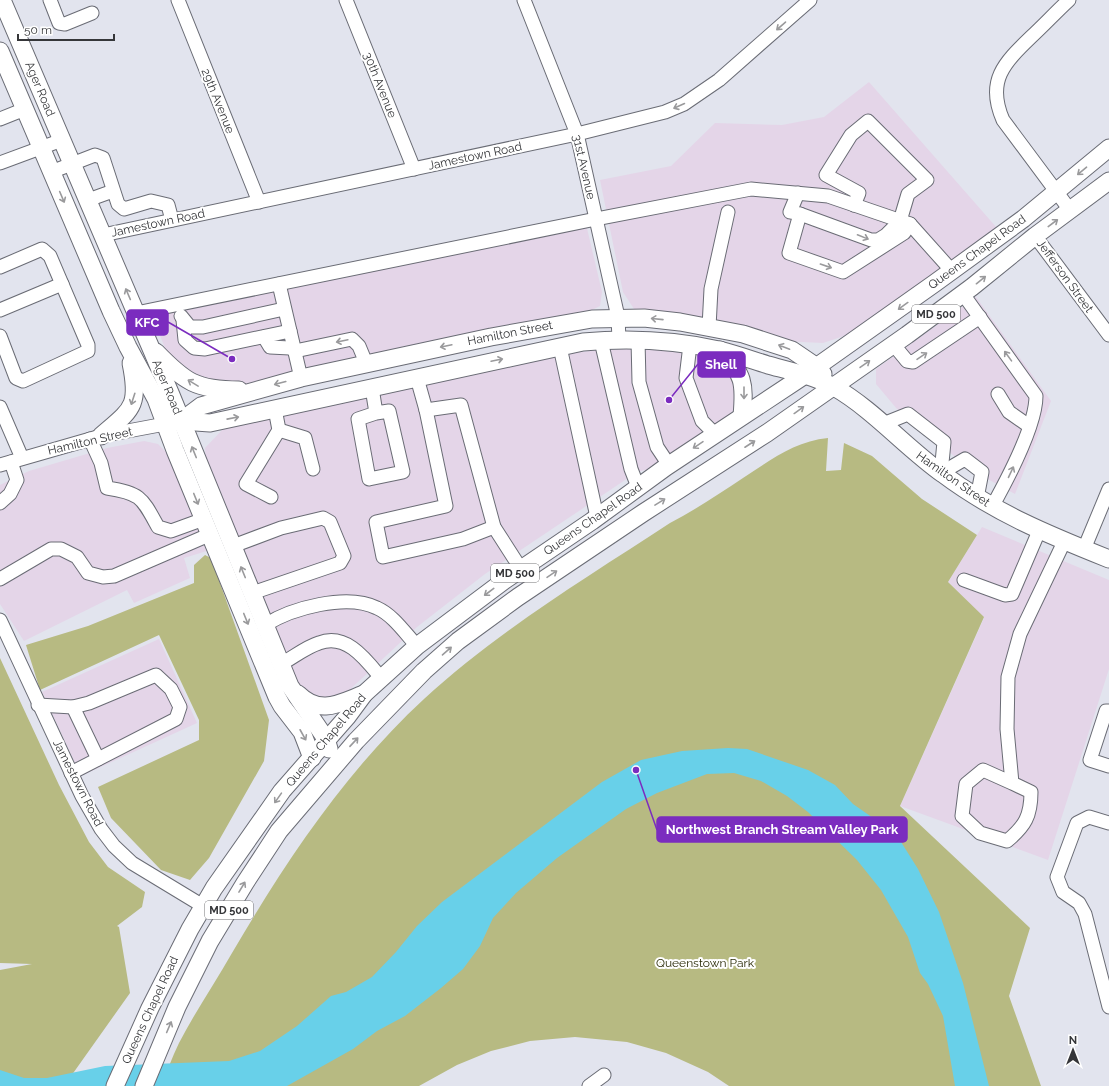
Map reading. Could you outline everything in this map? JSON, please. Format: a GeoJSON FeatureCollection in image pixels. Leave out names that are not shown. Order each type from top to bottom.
{"type":"FeatureCollection","features":[{"type":"Feature","properties":{"kind":"main road","name":"Ager Road"},"geometry":{"type":"LineString","coordinates":[[2,0],[148,343],[207,526],[277,697],[302,732],[312,758]]}},
{"type":"Feature","properties":{"kind":"main road","name":"Ager Road"},"geometry":{"type":"LineString","coordinates":[[0,51],[4,73],[25,109],[128,347],[156,399],[173,422],[233,546],[290,686],[326,739],[331,756],[328,771]]}},
{"type":"Feature","properties":{"kind":"main road","name":"Queens Chapel Road"},"geometry":{"type":"LineString","coordinates":[[115,1086],[150,1008],[203,906],[282,792],[312,758],[326,739],[347,717],[364,694],[417,646],[521,569],[669,465],[811,371],[952,271],[1023,219],[1109,148]]}},
{"type":"Feature","properties":{"kind":"main road","name":"Queens Chapel Road"},"geometry":{"type":"LineString","coordinates":[[144,1086],[177,1008],[210,941],[279,831],[328,771],[356,740],[424,671],[458,641],[518,597],[643,512],[767,433],[963,294],[1035,236],[1109,180]]}},
{"type":"Feature","properties":{"kind":"main road","name":"Hamilton Street"},"geometry":{"type":"LineString","coordinates":[[173,422],[201,406],[301,378],[551,325],[618,318],[644,318],[709,327],[771,342],[800,354],[811,371],[858,402],[941,473],[977,498],[1039,531],[1109,559]]}},
{"type":"Feature","properties":{"kind":"main road","name":"Hamilton Street"},"geometry":{"type":"LineString","coordinates":[[173,422],[210,423],[583,342],[619,340],[667,341],[719,350],[811,371]]}},
{"type":"Feature","properties":{"kind":"main road"},"geometry":{"type":"LineString","coordinates":[[148,343],[174,370],[196,386],[227,390],[259,389]]}},
{"type":"Feature","properties":{"kind":"main road"},"geometry":{"type":"LineString","coordinates":[[95,438],[127,413],[134,398],[136,386],[128,347]]}},
{"type":"Feature","properties":{"kind":"main road"},"geometry":{"type":"LineString","coordinates":[[719,350],[732,362],[740,375],[744,388],[742,416]]}},
{"type":"Feature","properties":{"kind":"main road"},"geometry":{"type":"LineString","coordinates":[[290,686],[305,701],[322,706],[336,705],[364,694]]}},
{"type":"Feature","properties":{"kind":"street"},"geometry":{"type":"LineString","coordinates":[[50,0],[59,23],[65,24],[92,13]]}},
{"type":"Feature","properties":{"kind":"street","name":"29th Avenue"},"geometry":{"type":"LineString","coordinates":[[178,0],[259,202]]}},
{"type":"Feature","properties":{"kind":"street","name":"30th Avenue"},"geometry":{"type":"LineString","coordinates":[[346,0],[414,169]]}},
{"type":"Feature","properties":{"kind":"street","name":"31st Avenue"},"geometry":{"type":"LineString","coordinates":[[524,0],[577,134],[618,318],[619,340]]}},
{"type":"Feature","properties":{"kind":"street","name":"Jamestown Road"},"geometry":{"type":"LineString","coordinates":[[103,235],[577,134],[665,112],[684,104],[719,80],[810,0]]}},
{"type":"Feature","properties":{"kind":"street"},"geometry":{"type":"LineString","coordinates":[[1069,0],[1009,58],[1002,69],[996,87],[998,108],[1003,120],[1070,210]]}},
{"type":"Feature","properties":{"kind":"street"},"geometry":{"type":"LineString","coordinates":[[0,119],[25,109]]}},
{"type":"Feature","properties":{"kind":"street"},"geometry":{"type":"LineString","coordinates":[[800,214],[789,253],[843,272],[904,233],[908,194],[927,180],[868,121],[851,135],[826,175],[859,193],[854,205]]}},
{"type":"Feature","properties":{"kind":"street"},"geometry":{"type":"LineString","coordinates":[[0,163],[62,140]]}},
{"type":"Feature","properties":{"kind":"street"},"geometry":{"type":"LineString","coordinates":[[51,172],[95,155],[102,158],[118,204],[124,209],[151,201],[168,205],[172,220]]}},
{"type":"Feature","properties":{"kind":"street"},"geometry":{"type":"LineString","coordinates":[[136,313],[596,219],[751,189],[828,196],[905,222],[952,271]]}},
{"type":"Feature","properties":{"kind":"street"},"geometry":{"type":"LineString","coordinates":[[88,200],[113,191]]}},
{"type":"Feature","properties":{"kind":"street"},"geometry":{"type":"LineString","coordinates":[[798,193],[790,212],[800,214],[871,240],[878,240],[905,222]]}},
{"type":"Feature","properties":{"kind":"street"},"geometry":{"type":"LineString","coordinates":[[709,327],[711,289],[728,212]]}},
{"type":"Feature","properties":{"kind":"street","name":"Jefferson Street"},"geometry":{"type":"LineString","coordinates":[[1035,236],[1109,335]]}},
{"type":"Feature","properties":{"kind":"street"},"geometry":{"type":"LineString","coordinates":[[0,267],[42,250],[50,256],[88,345],[88,351],[23,381],[16,378],[0,336]]}},
{"type":"Feature","properties":{"kind":"street"},"geometry":{"type":"LineString","coordinates":[[0,310],[62,284]]}},
{"type":"Feature","properties":{"kind":"street"},"geometry":{"type":"LineString","coordinates":[[279,284],[301,378]]}},
{"type":"Feature","properties":{"kind":"street"},"geometry":{"type":"LineString","coordinates":[[963,294],[1036,396],[1036,408],[1011,472],[992,507]]}},
{"type":"Feature","properties":{"kind":"street"},"geometry":{"type":"LineString","coordinates":[[177,305],[183,320],[184,340],[194,348],[205,349],[290,331]]}},
{"type":"Feature","properties":{"kind":"street"},"geometry":{"type":"LineString","coordinates":[[183,320],[190,327],[203,327],[284,309]]}},
{"type":"Feature","properties":{"kind":"street"},"geometry":{"type":"LineString","coordinates":[[893,344],[907,361],[913,362],[980,317]]}},
{"type":"Feature","properties":{"kind":"street"},"geometry":{"type":"LineString","coordinates":[[264,336],[270,347],[290,348],[295,351],[352,339],[359,346],[366,364]]}},
{"type":"Feature","properties":{"kind":"street"},"geometry":{"type":"LineString","coordinates":[[638,340],[639,382],[658,447],[669,465]]}},
{"type":"Feature","properties":{"kind":"street"},"geometry":{"type":"LineString","coordinates":[[601,341],[631,469],[638,487]]}},
{"type":"Feature","properties":{"kind":"street"},"geometry":{"type":"LineString","coordinates":[[690,345],[686,378],[702,421],[715,434]]}},
{"type":"Feature","properties":{"kind":"street"},"geometry":{"type":"LineString","coordinates":[[560,347],[597,517]]}},
{"type":"Feature","properties":{"kind":"street"},"geometry":{"type":"LineString","coordinates":[[417,378],[426,410],[446,506],[376,522],[383,557],[463,540],[494,527]]}},
{"type":"Feature","properties":{"kind":"street"},"geometry":{"type":"LineString","coordinates":[[372,388],[376,413]]}},
{"type":"Feature","properties":{"kind":"street"},"geometry":{"type":"LineString","coordinates":[[998,394],[1009,412],[1029,426]]}},
{"type":"Feature","properties":{"kind":"street"},"geometry":{"type":"LineString","coordinates":[[426,410],[461,404],[494,527],[521,569]]}},
{"type":"Feature","properties":{"kind":"street"},"geometry":{"type":"LineString","coordinates":[[0,407],[11,462],[17,480],[10,494],[0,503]]}},
{"type":"Feature","properties":{"kind":"street"},"geometry":{"type":"LineString","coordinates":[[270,496],[246,484],[279,430],[275,409]]}},
{"type":"Feature","properties":{"kind":"street"},"geometry":{"type":"LineString","coordinates":[[389,411],[403,472],[369,479],[358,419],[376,413],[389,411]]}},
{"type":"Feature","properties":{"kind":"street"},"geometry":{"type":"LineString","coordinates":[[883,424],[908,414],[944,442],[941,473]]}},
{"type":"Feature","properties":{"kind":"street","name":"Hamilton Street"},"geometry":{"type":"LineString","coordinates":[[11,462],[95,438],[173,422]]}},
{"type":"Feature","properties":{"kind":"street"},"geometry":{"type":"LineString","coordinates":[[279,430],[305,438],[313,469]]}},
{"type":"Feature","properties":{"kind":"street"},"geometry":{"type":"LineString","coordinates":[[95,438],[107,488],[128,491],[142,498],[158,527],[171,531],[207,526]]}},
{"type":"Feature","properties":{"kind":"street"},"geometry":{"type":"LineString","coordinates":[[941,473],[965,459],[982,472],[977,498]]}},
{"type":"Feature","properties":{"kind":"street"},"geometry":{"type":"LineString","coordinates":[[1084,549],[1109,489]]}},
{"type":"Feature","properties":{"kind":"street"},"geometry":{"type":"LineString","coordinates":[[233,546],[281,528],[323,518],[330,522],[344,556],[340,563],[252,593]]}},
{"type":"Feature","properties":{"kind":"street"},"geometry":{"type":"LineString","coordinates":[[0,579],[51,549],[61,549],[77,558],[88,573],[103,577],[114,576],[207,526]]}},
{"type":"Feature","properties":{"kind":"street"},"geometry":{"type":"LineString","coordinates":[[964,580],[1005,595],[1012,594],[1039,531]]}},
{"type":"Feature","properties":{"kind":"street"},"geometry":{"type":"LineString","coordinates":[[1012,783],[1007,729],[1008,678],[1020,634],[1064,542]]}},
{"type":"Feature","properties":{"kind":"street"},"geometry":{"type":"LineString","coordinates":[[265,625],[298,610],[333,603],[357,603],[377,608],[392,620],[417,646]]}},
{"type":"Feature","properties":{"kind":"street","name":"Jamestown Road"},"geometry":{"type":"LineString","coordinates":[[0,620],[38,705],[71,773],[97,822],[114,846],[132,863],[203,906]]}},
{"type":"Feature","properties":{"kind":"street"},"geometry":{"type":"LineString","coordinates":[[281,664],[320,642],[336,641],[355,648],[382,679]]}},
{"type":"Feature","properties":{"kind":"street"},"geometry":{"type":"LineString","coordinates":[[38,705],[73,707],[89,703],[156,675],[171,689],[180,707],[176,719],[71,773]]}},
{"type":"Feature","properties":{"kind":"street"},"geometry":{"type":"LineString","coordinates":[[73,707],[98,759]]}},
{"type":"Feature","properties":{"kind":"street"},"geometry":{"type":"LineString","coordinates":[[1109,711],[1106,711],[1090,760],[1109,766]]}},
{"type":"Feature","properties":{"kind":"street"},"geometry":{"type":"LineString","coordinates":[[983,770],[1012,783],[1031,792],[1031,808],[1022,828],[1007,841],[980,833],[962,816],[966,784],[983,770]]}},
{"type":"Feature","properties":{"kind":"street"},"geometry":{"type":"LineString","coordinates":[[1109,823],[1088,817],[1077,823],[1057,877],[1063,892],[1079,903],[1085,914],[1109,1007]]}},
{"type":"Feature","properties":{"kind":"street"},"geometry":{"type":"LineString","coordinates":[[589,1086],[604,1075]]}},
{"type":"Feature","properties":{"kind":"shaded area"},"geometry":{"type":"Polygon","coordinates":[[[869,82],[997,228],[956,260],[847,335],[823,343],[781,341],[636,312],[623,292],[600,180],[671,166],[715,123],[782,125],[824,117],[869,82]]]}},
{"type":"Feature","properties":{"kind":"shaded area"},"geometry":{"type":"Polygon","coordinates":[[[586,224],[602,292],[600,306],[584,314],[245,385],[221,387],[175,365],[165,348],[153,318],[192,307],[586,224]]]}},
{"type":"Feature","properties":{"kind":"shaded area"},"geometry":{"type":"Polygon","coordinates":[[[976,297],[1051,401],[1015,494],[971,470],[897,409],[876,384],[876,369],[976,297]]]}},
{"type":"Feature","properties":{"kind":"shaded area"},"geometry":{"type":"Polygon","coordinates":[[[623,349],[660,350],[710,357],[725,364],[736,380],[735,409],[721,423],[649,469],[637,472],[485,574],[417,627],[344,695],[328,703],[296,686],[206,465],[205,448],[224,428],[559,355],[623,349]]]}},
{"type":"Feature","properties":{"kind":"shaded area"},"geometry":{"type":"Polygon","coordinates":[[[144,441],[158,444],[168,454],[210,550],[184,558],[190,578],[134,603],[127,590],[24,641],[0,604],[0,485],[29,471],[107,448],[144,441]]]}},
{"type":"Feature","properties":{"kind":"shaded area"},"geometry":{"type":"Polygon","coordinates":[[[982,527],[1109,580],[1109,669],[1048,860],[900,806],[984,618],[948,582],[982,527]]]}},
{"type":"Feature","properties":{"kind":"shaded area"},"geometry":{"type":"Polygon","coordinates":[[[159,639],[197,723],[81,776],[42,692],[159,639]]]}},
{"type":"Feature","properties":{"kind":"green space","name":"Queenstown Park"},"geometry":{"type":"Polygon","coordinates":[[[828,438],[826,471],[841,470],[844,443],[872,456],[922,499],[977,535],[948,582],[984,617],[900,806],[1030,928],[1009,996],[1041,1086],[729,1086],[708,1072],[666,1053],[627,1042],[575,1037],[530,1041],[491,1051],[457,1065],[419,1086],[161,1086],[176,1048],[185,1031],[296,851],[343,787],[395,727],[452,674],[543,606],[670,523],[707,502],[784,452],[805,443],[828,438]]]}},
{"type":"Feature","properties":{"kind":"green space"},"geometry":{"type":"Polygon","coordinates":[[[205,555],[211,558],[269,720],[264,761],[209,858],[190,880],[161,870],[111,818],[98,787],[199,740],[199,720],[159,635],[40,690],[26,645],[88,626],[194,583],[194,565],[205,555]]]}},
{"type":"Feature","properties":{"kind":"green space"},"geometry":{"type":"Polygon","coordinates":[[[0,658],[59,785],[89,842],[108,867],[145,892],[142,907],[117,926],[119,927],[130,993],[64,1086],[0,1086],[0,970],[32,964],[0,963],[0,658]]]}},
{"type":"Feature","properties":{"kind":"water"},"geometry":{"type":"Polygon","coordinates":[[[728,748],[747,749],[808,770],[835,785],[853,804],[896,834],[918,869],[939,912],[963,983],[989,1086],[955,1086],[943,1016],[928,984],[920,973],[908,937],[881,890],[857,860],[808,812],[787,796],[761,781],[734,773],[707,774],[657,793],[626,809],[557,858],[516,893],[493,918],[480,946],[463,969],[441,988],[405,1016],[377,1031],[353,1049],[287,1086],[0,1086],[0,1070],[24,1078],[47,1078],[105,1066],[229,1061],[260,1051],[297,1026],[331,996],[346,992],[372,977],[396,952],[417,926],[442,902],[602,782],[641,760],[682,751],[728,748]]]}},
{"type":"Feature","properties":{"kind":"place","name":"KFC"},"geometry":{"type":"Point","coordinates":[232,359]}},
{"type":"Feature","properties":{"kind":"place","name":"Shell"},"geometry":{"type":"Point","coordinates":[669,400]}},
{"type":"Feature","properties":{"kind":"place","name":"Northwest Branch Stream Valley Park"},"geometry":{"type":"Point","coordinates":[636,770]}}]}
